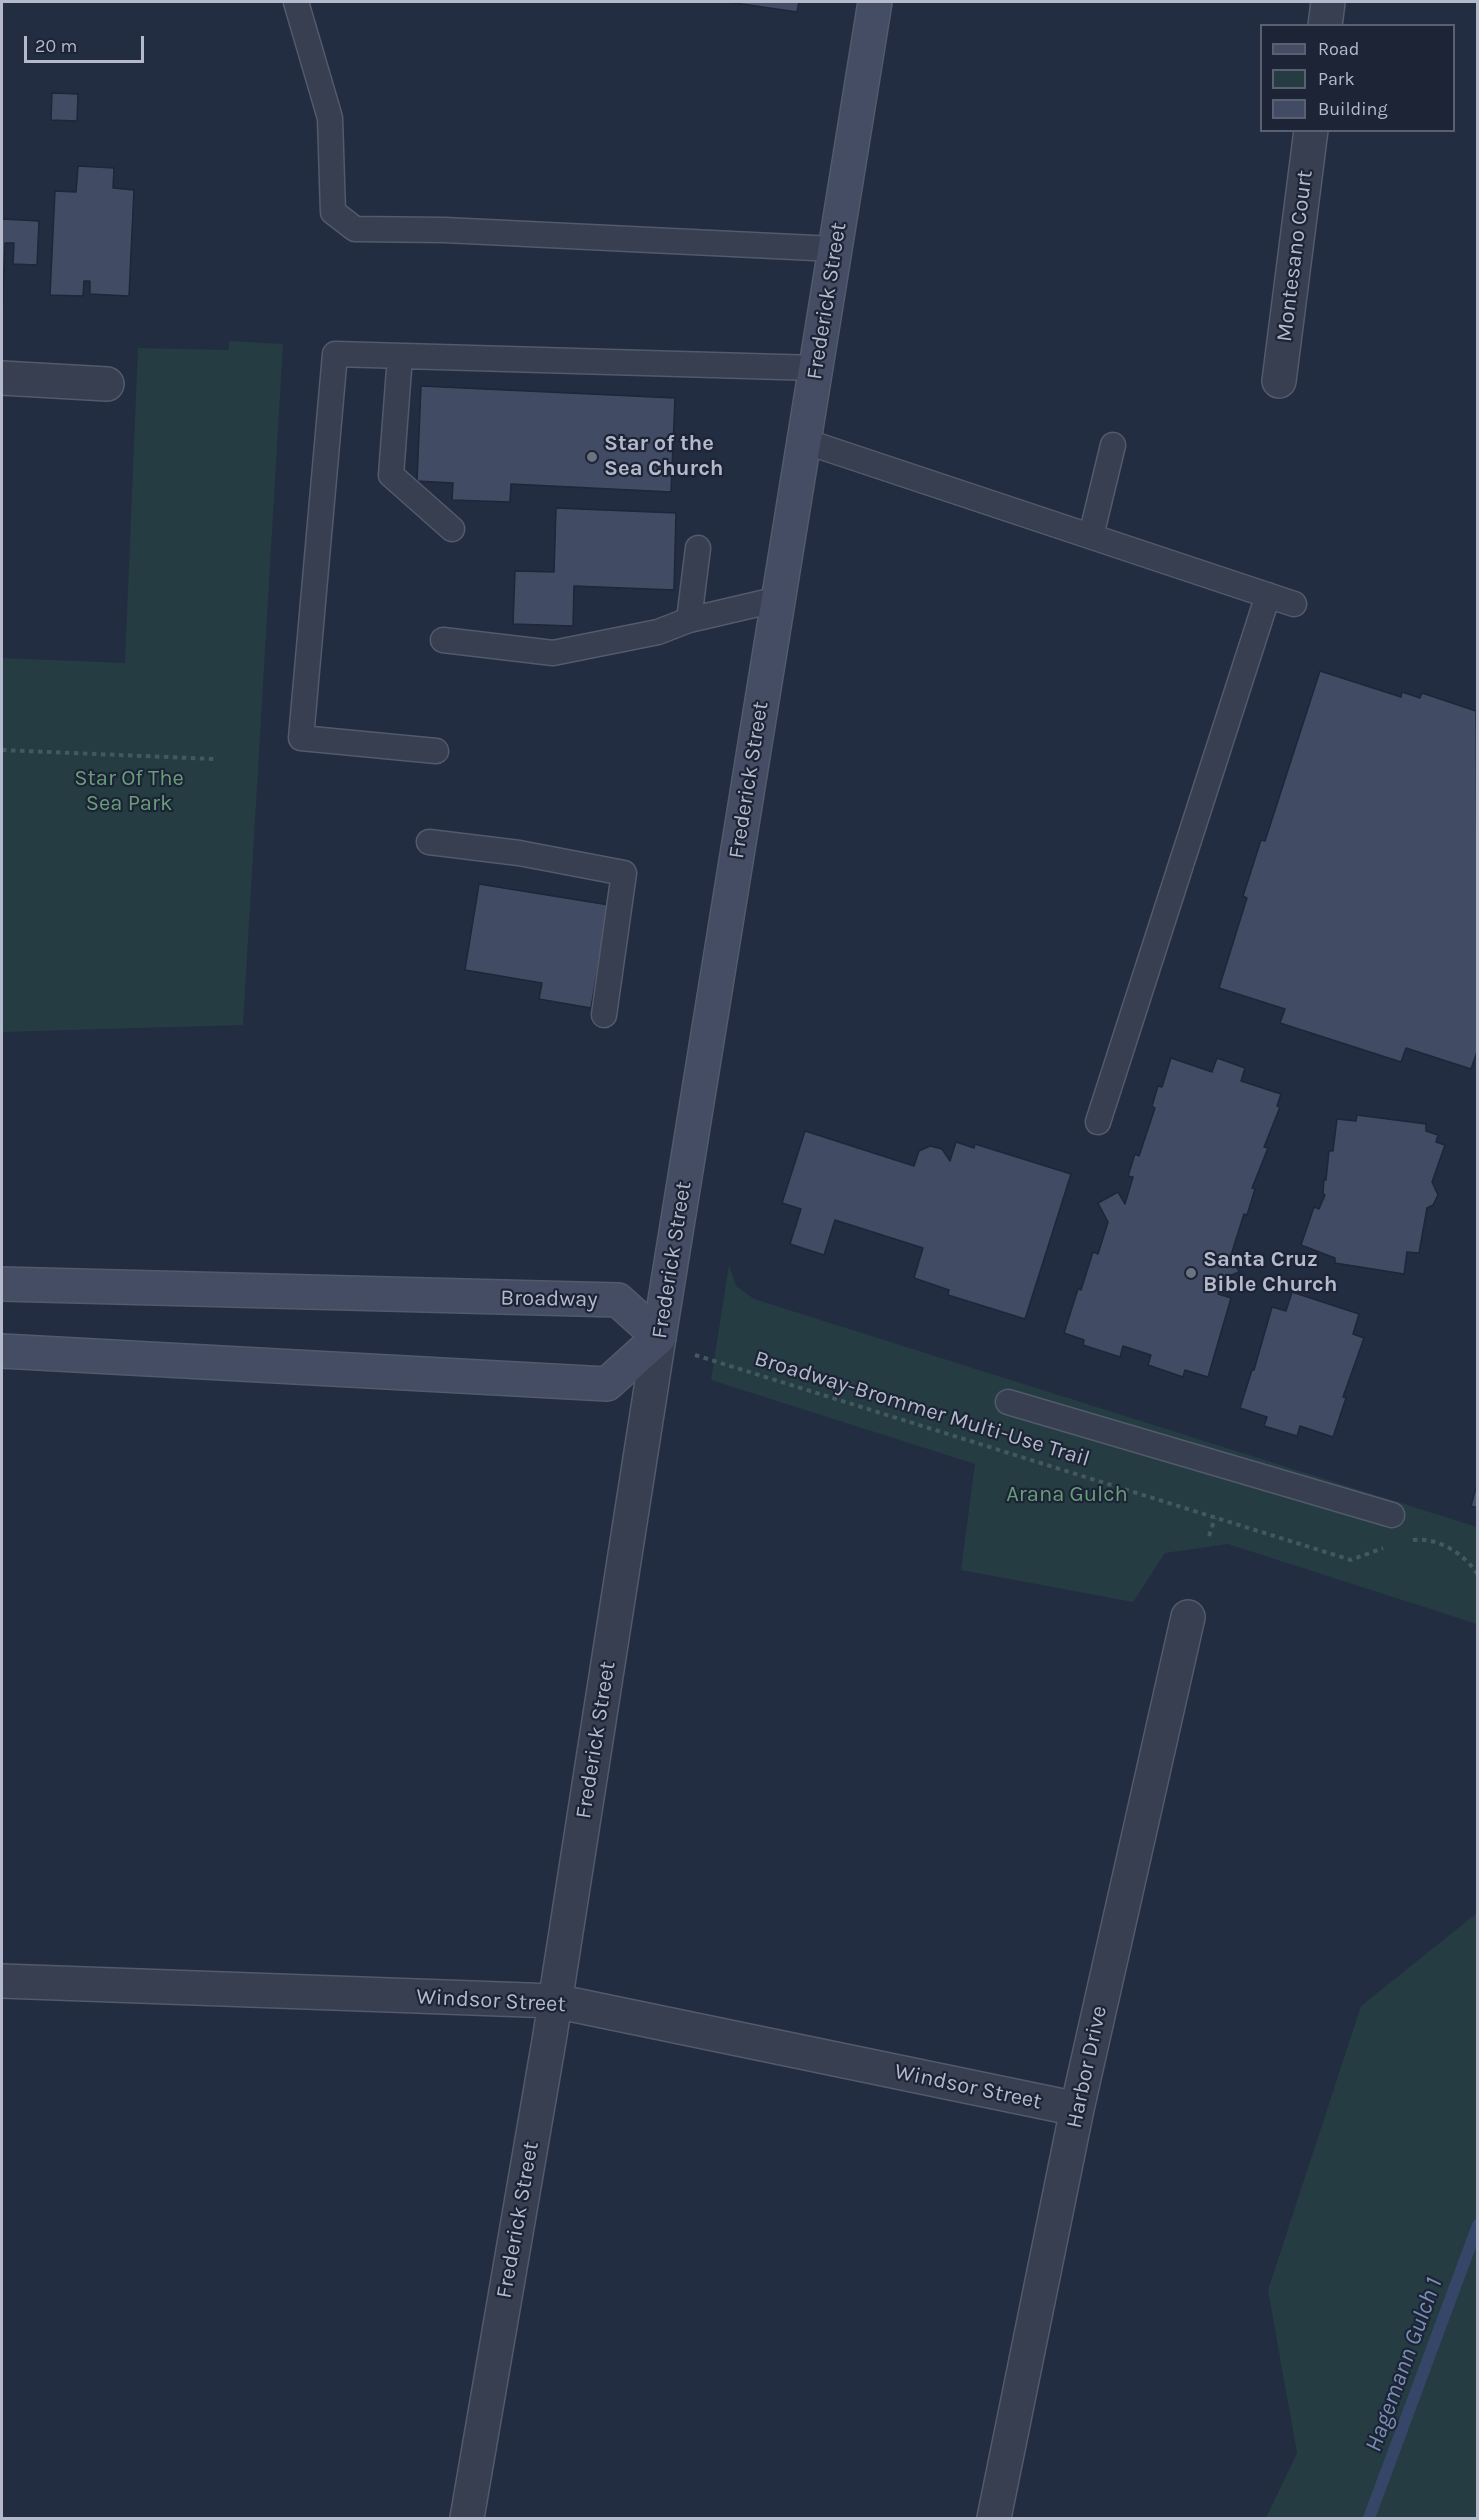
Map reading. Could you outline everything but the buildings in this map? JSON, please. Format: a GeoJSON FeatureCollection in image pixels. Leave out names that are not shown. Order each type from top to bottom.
{"type":"FeatureCollection","features":[{"type":"Feature","properties":{"kind":"main road","name":"Frederick Street"},"geometry":{"type":"LineString","coordinates":[[659,1337],[875,2]]}},
{"type":"Feature","properties":{"kind":"main road","name":"Broadway"},"geometry":{"type":"LineString","coordinates":[[2,1284],[618,1300],[659,1337]]}},
{"type":"Feature","properties":{"kind":"main road"},"geometry":{"type":"LineString","coordinates":[[2,1351],[607,1384],[659,1337]]}},
{"type":"Feature","properties":{"kind":"street"},"geometry":{"type":"LineString","coordinates":[[1325,24],[1328,2]]}},
{"type":"Feature","properties":{"kind":"street","name":"Montesano Court"},"geometry":{"type":"LineString","coordinates":[[1279,381],[1311,132]]}},
{"type":"Feature","properties":{"kind":"street"},"geometry":{"type":"LineString","coordinates":[[2,378],[107,384]]}},
{"type":"Feature","properties":{"kind":"street","name":"Frederick Street"},"geometry":{"type":"LineString","coordinates":[[467,2518],[555,2001],[659,1337]]}},
{"type":"Feature","properties":{"kind":"street","name":"Harbor Drive"},"geometry":{"type":"LineString","coordinates":[[994,2518],[1077,2109],[1188,1617]]}},
{"type":"Feature","properties":{"kind":"street","name":"Windsor Street"},"geometry":{"type":"LineString","coordinates":[[2,1982],[555,2001],[1077,2109]]}},
{"type":"Feature","properties":{"kind":"lane"},"geometry":{"type":"LineString","coordinates":[[296,2],[330,118],[333,212],[355,229],[445,230],[835,249]]}},
{"type":"Feature","properties":{"kind":"lane"},"geometry":{"type":"LineString","coordinates":[[436,751],[301,738],[335,354],[816,368]]}},
{"type":"Feature","properties":{"kind":"lane"},"geometry":{"type":"LineString","coordinates":[[400,356],[391,475],[452,529]]}},
{"type":"Feature","properties":{"kind":"lane"},"geometry":{"type":"LineString","coordinates":[[804,441],[1294,604]]}},
{"type":"Feature","properties":{"kind":"lane"},"geometry":{"type":"LineString","coordinates":[[1091,536],[1113,445]]}},
{"type":"Feature","properties":{"kind":"lane"},"geometry":{"type":"LineString","coordinates":[[689,620],[698,548]]}},
{"type":"Feature","properties":{"kind":"lane"},"geometry":{"type":"LineString","coordinates":[[1098,1122],[1268,595]]}},
{"type":"Feature","properties":{"kind":"lane"},"geometry":{"type":"LineString","coordinates":[[443,640],[553,653],[658,632],[689,620],[778,599]]}},
{"type":"Feature","properties":{"kind":"lane"},"geometry":{"type":"LineString","coordinates":[[429,842],[519,853],[624,873],[604,1015]]}},
{"type":"Feature","properties":{"kind":"lane"},"geometry":{"type":"LineString","coordinates":[[1008,1401],[1392,1515]]}},
{"type":"Feature","properties":{"kind":"path"},"geometry":{"type":"LineString","coordinates":[[2,750],[214,759]]}},
{"type":"Feature","properties":{"kind":"path","name":"Broadway-Brommer Multi-Use Trail"},"geometry":{"type":"LineString","coordinates":[[659,1337],[698,1357],[1351,1560],[1390,1546]]}},
{"type":"Feature","properties":{"kind":"path"},"geometry":{"type":"LineString","coordinates":[[1209,1536],[1215,1518]]}},
{"type":"Feature","properties":{"kind":"path"},"geometry":{"type":"LineString","coordinates":[[1408,1541],[1417,1539],[1446,1545],[1471,1564],[1478,1575]]}},
{"type":"Feature","properties":{"kind":"green space","name":"Star Of The Sea Park"},"geometry":{"type":"Polygon","coordinates":[[[229,341],[283,344],[243,1025],[2,1032],[2,658],[125,663],[138,348],[229,350],[229,341]]]}},
{"type":"Feature","properties":{"kind":"green space","name":"Arana Gulch"},"geometry":{"type":"Polygon","coordinates":[[[729,1265],[736,1286],[754,1299],[1477,1527],[1477,1624],[1228,1544],[1165,1553],[1133,1602],[961,1570],[975,1464],[711,1380],[729,1265]]]}},
{"type":"Feature","properties":{"kind":"green space"},"geometry":{"type":"Polygon","coordinates":[[[1477,1913],[1477,2518],[1266,2518],[1297,2453],[1268,2290],[1361,2006],[1477,1913]]]}},
{"type":"Feature","properties":{"kind":"waterway","name":"Hagemann Gulch 1"},"geometry":{"type":"LineString","coordinates":[[1369,2518],[1478,2225]]}},
{"type":"Feature","properties":{"kind":"place","name":"Star of the Sea Church"},"geometry":{"type":"Point","coordinates":[592,457]}},
{"type":"Feature","properties":{"kind":"place","name":"Santa Cruz Bible Church"},"geometry":{"type":"Point","coordinates":[1191,1273]}}]}
